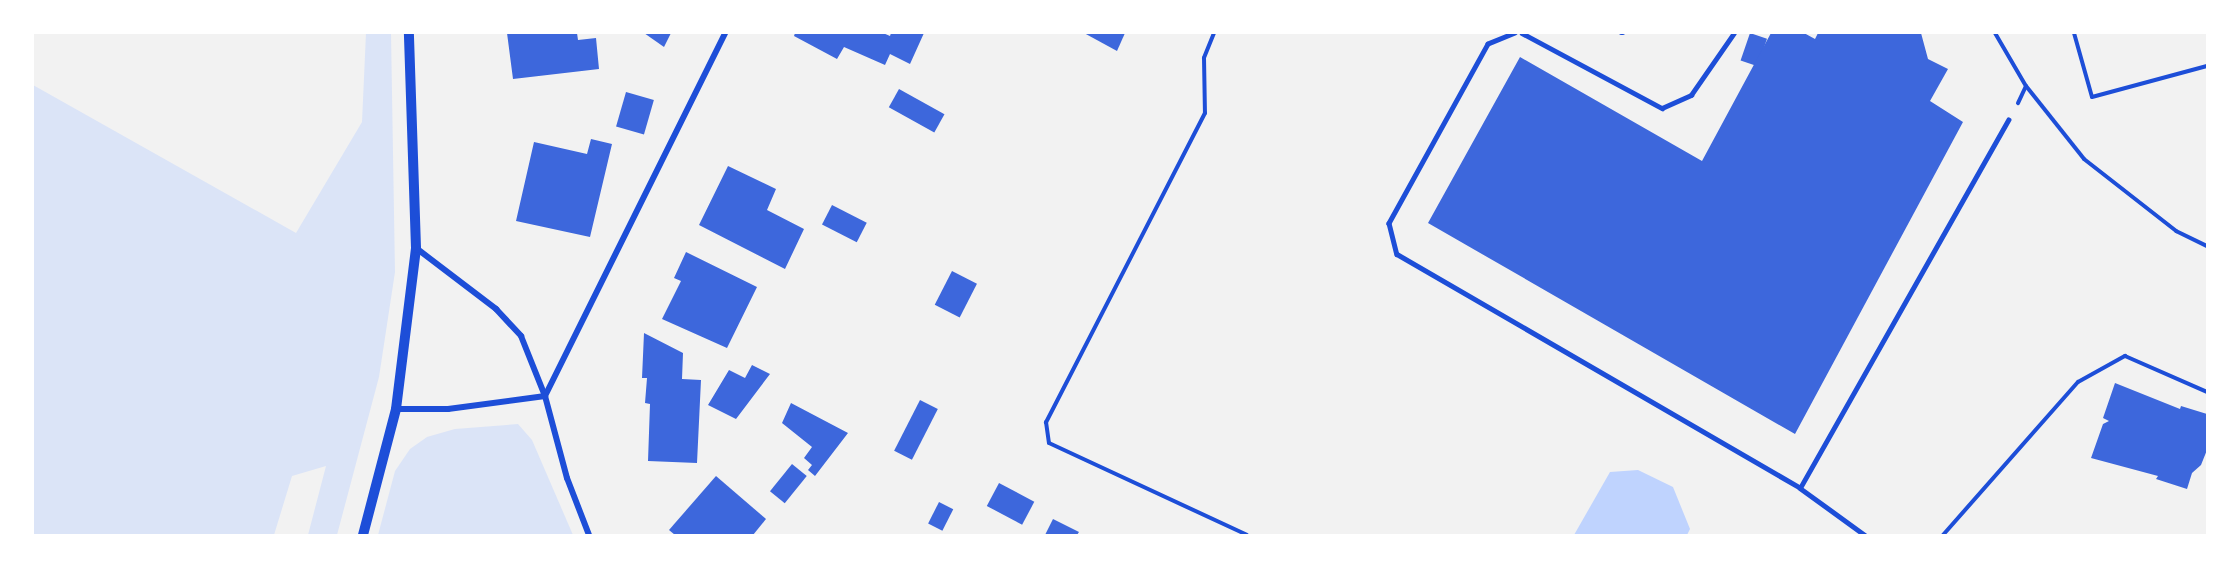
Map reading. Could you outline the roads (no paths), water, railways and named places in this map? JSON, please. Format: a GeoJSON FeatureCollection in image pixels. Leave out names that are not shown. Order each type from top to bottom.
{"type":"FeatureCollection","features":[{"type":"Feature","properties":{"kind":"street"},"geometry":{"type":"LineString","coordinates":[[363,535],[396,409],[416,248],[409,33]]}},
{"type":"Feature","properties":{"kind":"street"},"geometry":{"type":"LineString","coordinates":[[545,396],[725,33]]}},
{"type":"Feature","properties":{"kind":"street"},"geometry":{"type":"LineString","coordinates":[[416,248],[496,309],[520,336],[545,396],[567,478],[589,535]]}},
{"type":"Feature","properties":{"kind":"street"},"geometry":{"type":"LineString","coordinates":[[396,409],[448,409],[545,396]]}},
{"type":"Feature","properties":{"kind":"lane"},"geometry":{"type":"LineString","coordinates":[[1515,33],[1488,44],[1389,223],[1397,254],[1800,488],[1865,535]]}},
{"type":"Feature","properties":{"kind":"lane"},"geometry":{"type":"LineString","coordinates":[[1522,33],[1662,108],[1691,95],[1734,33]]}},
{"type":"Feature","properties":{"kind":"lane"},"geometry":{"type":"LineString","coordinates":[[1800,488],[2008,120]]}},
{"type":"Feature","properties":{"kind":"water"},"geometry":{"type":"Polygon","coordinates":[[[1638,470],[1673,487],[1690,529],[1687,535],[1574,535],[1610,472],[1638,470]]]}}]}
